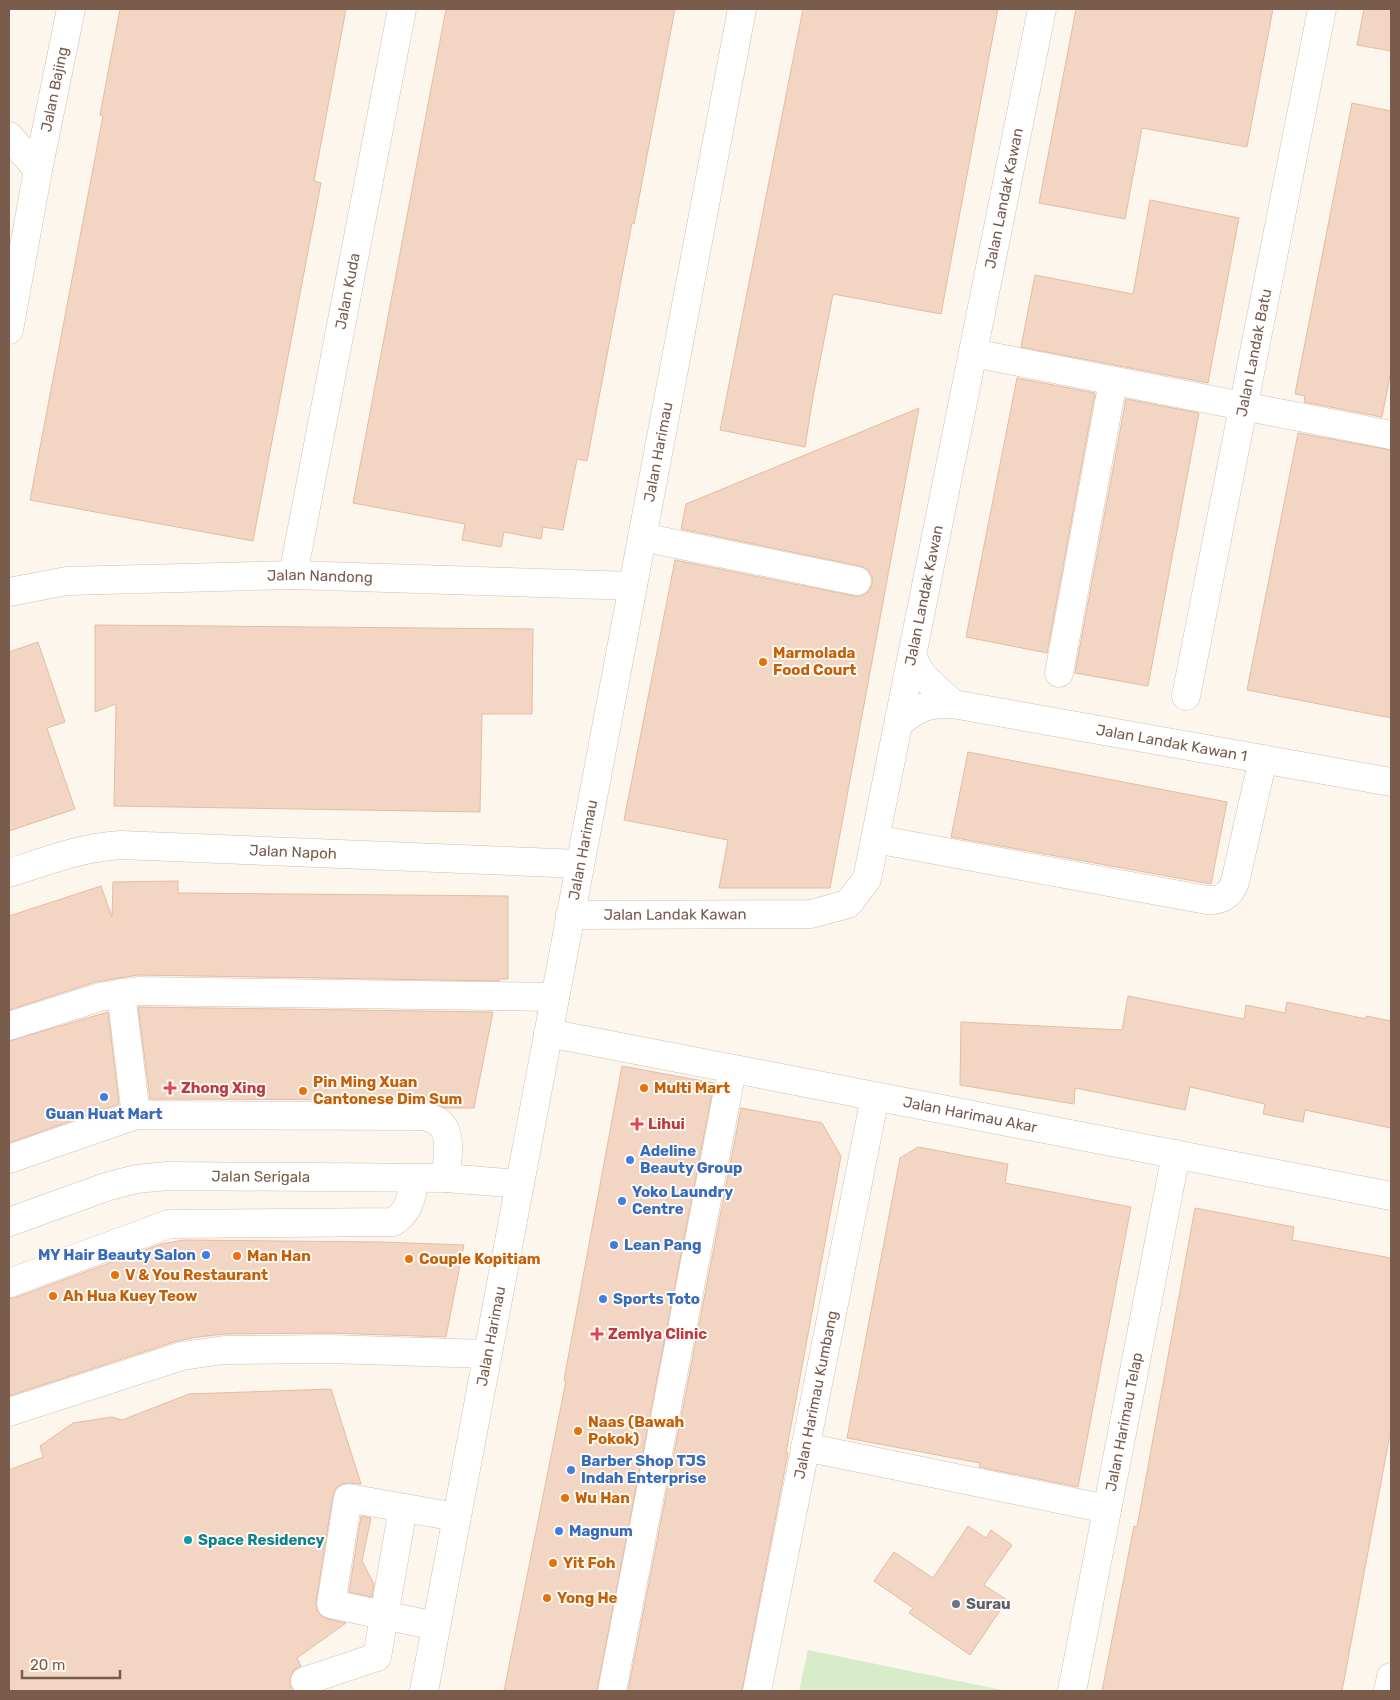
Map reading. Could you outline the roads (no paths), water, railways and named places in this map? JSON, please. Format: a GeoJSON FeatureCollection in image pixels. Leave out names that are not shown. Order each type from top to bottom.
{"type":"FeatureCollection","features":[{"type":"Feature","properties":{"kind":"street","name":"Jalan Bajing"},"geometry":{"type":"LineString","coordinates":[[9,330],[38,170],[71,9]]}},
{"type":"Feature","properties":{"kind":"street","name":"Jalan Kuda"},"geometry":{"type":"LineString","coordinates":[[293,575],[402,9]]}},
{"type":"Feature","properties":{"kind":"street","name":"Jalan Harimau"},"geometry":{"type":"LineString","coordinates":[[424,1691],[742,9]]}},
{"type":"Feature","properties":{"kind":"street","name":"Jalan Landak Kawan"},"geometry":{"type":"LineString","coordinates":[[570,915],[811,914],[848,904],[867,879],[1042,9]]}},
{"type":"Feature","properties":{"kind":"street","name":"Jalan Landak Batu"},"geometry":{"type":"LineString","coordinates":[[1186,696],[1322,9]]}},
{"type":"Feature","properties":{"kind":"street"},"geometry":{"type":"LineString","coordinates":[[9,136],[38,170]]}},
{"type":"Feature","properties":{"kind":"street"},"geometry":{"type":"LineString","coordinates":[[973,353],[1391,435]]}},
{"type":"Feature","properties":{"kind":"street"},"geometry":{"type":"LineString","coordinates":[[1059,673],[1113,381]]}},
{"type":"Feature","properties":{"kind":"street"},"geometry":{"type":"LineString","coordinates":[[642,537],[857,581]]}},
{"type":"Feature","properties":{"kind":"street","name":"Jalan Nandong"},"geometry":{"type":"LineString","coordinates":[[9,592],[67,581],[293,575],[633,586]]}},
{"type":"Feature","properties":{"kind":"street"},"geometry":{"type":"LineString","coordinates":[[912,657],[923,676],[953,704]]}},
{"type":"Feature","properties":{"kind":"street","name":"Jalan Landak Kawan 1"},"geometry":{"type":"LineString","coordinates":[[899,723],[916,710],[930,704],[953,704],[1391,782]]}},
{"type":"Feature","properties":{"kind":"street"},"geometry":{"type":"LineString","coordinates":[[875,839],[1216,901],[1232,891],[1235,882],[1262,759]]}},
{"type":"Feature","properties":{"kind":"street","name":"Jalan Napoh"},"geometry":{"type":"LineString","coordinates":[[9,873],[102,846],[121,845],[580,864]]}},
{"type":"Feature","properties":{"kind":"street"},"geometry":{"type":"LineString","coordinates":[[9,1026],[100,996],[138,991],[555,997]]}},
{"type":"Feature","properties":{"kind":"street"},"geometry":{"type":"LineString","coordinates":[[120,993],[136,1115]]}},
{"type":"Feature","properties":{"kind":"street","name":"Jalan Harimau Akar"},"geometry":{"type":"LineString","coordinates":[[548,1033],[1391,1196]]}},
{"type":"Feature","properties":{"kind":"street"},"geometry":{"type":"LineString","coordinates":[[612,1691],[732,1070]]}},
{"type":"Feature","properties":{"kind":"street","name":"Jalan Harimau Kumbang"},"geometry":{"type":"LineString","coordinates":[[757,1691],[875,1097]]}},
{"type":"Feature","properties":{"kind":"street"},"geometry":{"type":"LineString","coordinates":[[9,1159],[136,1115],[424,1116],[434,1118],[442,1124],[447,1133],[446,1178]]}},
{"type":"Feature","properties":{"kind":"street","name":"Jalan Harimau Telap"},"geometry":{"type":"LineString","coordinates":[[1072,1691],[1176,1154]]}},
{"type":"Feature","properties":{"kind":"street","name":"Jalan Serigala"},"geometry":{"type":"LineString","coordinates":[[9,1222],[106,1187],[136,1179],[168,1176],[446,1178],[520,1184]]}},
{"type":"Feature","properties":{"kind":"street"},"geometry":{"type":"LineString","coordinates":[[9,1283],[169,1224],[393,1222],[406,1211],[416,1178]]}},
{"type":"Feature","properties":{"kind":"street"},"geometry":{"type":"LineString","coordinates":[[9,1412],[182,1356],[224,1350],[330,1349],[487,1354]]}},
{"type":"Feature","properties":{"kind":"street"},"geometry":{"type":"LineString","coordinates":[[805,1447],[1107,1508]]}},
{"type":"Feature","properties":{"kind":"street"},"geometry":{"type":"LineString","coordinates":[[436,1626],[331,1604],[348,1498],[456,1517]]}},
{"type":"Feature","properties":{"kind":"street"},"geometry":{"type":"LineString","coordinates":[[305,1681],[377,1657],[403,1508]]}},
{"type":"Feature","properties":{"kind":"street"},"geometry":{"type":"LineString","coordinates":[[1388,1691],[1391,1676]]}},
{"type":"Feature","properties":{"kind":"place","name":"Marmolada Food Court"},"geometry":{"type":"Point","coordinates":[763,662]}},
{"type":"Feature","properties":{"kind":"place","name":"Zhong Xing"},"geometry":{"type":"Point","coordinates":[170,1088]}},
{"type":"Feature","properties":{"kind":"place","name":"Multi Mart"},"geometry":{"type":"Point","coordinates":[644,1088]}},
{"type":"Feature","properties":{"kind":"place","name":"Pin Ming Xuan Cantonese Dim Sum"},"geometry":{"type":"Point","coordinates":[303,1091]}},
{"type":"Feature","properties":{"kind":"place","name":"Guan Huat Mart"},"geometry":{"type":"Point","coordinates":[104,1097]}},
{"type":"Feature","properties":{"kind":"place","name":"Lihui"},"geometry":{"type":"Point","coordinates":[637,1124]}},
{"type":"Feature","properties":{"kind":"place","name":"Adeline Beauty Group"},"geometry":{"type":"Point","coordinates":[630,1160]}},
{"type":"Feature","properties":{"kind":"place","name":"Yoko Laundry Centre"},"geometry":{"type":"Point","coordinates":[622,1201]}},
{"type":"Feature","properties":{"kind":"place","name":"Lean Pang"},"geometry":{"type":"Point","coordinates":[614,1245]}},
{"type":"Feature","properties":{"kind":"place","name":"MY Hair Beauty Salon"},"geometry":{"type":"Point","coordinates":[206,1255]}},
{"type":"Feature","properties":{"kind":"place","name":"Man Han"},"geometry":{"type":"Point","coordinates":[237,1256]}},
{"type":"Feature","properties":{"kind":"place","name":"Couple Kopitiam"},"geometry":{"type":"Point","coordinates":[409,1259]}},
{"type":"Feature","properties":{"kind":"place","name":"V & You Restaurant"},"geometry":{"type":"Point","coordinates":[115,1275]}},
{"type":"Feature","properties":{"kind":"place","name":"Ah Hua Kuey Teow"},"geometry":{"type":"Point","coordinates":[53,1296]}},
{"type":"Feature","properties":{"kind":"place","name":"Sports Toto"},"geometry":{"type":"Point","coordinates":[603,1299]}},
{"type":"Feature","properties":{"kind":"place","name":"Zemlya Clinic"},"geometry":{"type":"Point","coordinates":[597,1334]}},
{"type":"Feature","properties":{"kind":"place","name":"Naas (Bawah Pokok)"},"geometry":{"type":"Point","coordinates":[578,1431]}},
{"type":"Feature","properties":{"kind":"place","name":"Barber Shop TJS Indah Enterprise"},"geometry":{"type":"Point","coordinates":[571,1470]}},
{"type":"Feature","properties":{"kind":"place","name":"Wu Han"},"geometry":{"type":"Point","coordinates":[565,1498]}},
{"type":"Feature","properties":{"kind":"place","name":"Magnum"},"geometry":{"type":"Point","coordinates":[559,1531]}},
{"type":"Feature","properties":{"kind":"place","name":"Space Residency"},"geometry":{"type":"Point","coordinates":[188,1540]}},
{"type":"Feature","properties":{"kind":"place","name":"Yit Foh"},"geometry":{"type":"Point","coordinates":[553,1563]}},
{"type":"Feature","properties":{"kind":"place","name":"Yong He"},"geometry":{"type":"Point","coordinates":[547,1598]}},
{"type":"Feature","properties":{"kind":"place","name":"Surau"},"geometry":{"type":"Point","coordinates":[956,1604]}}]}
